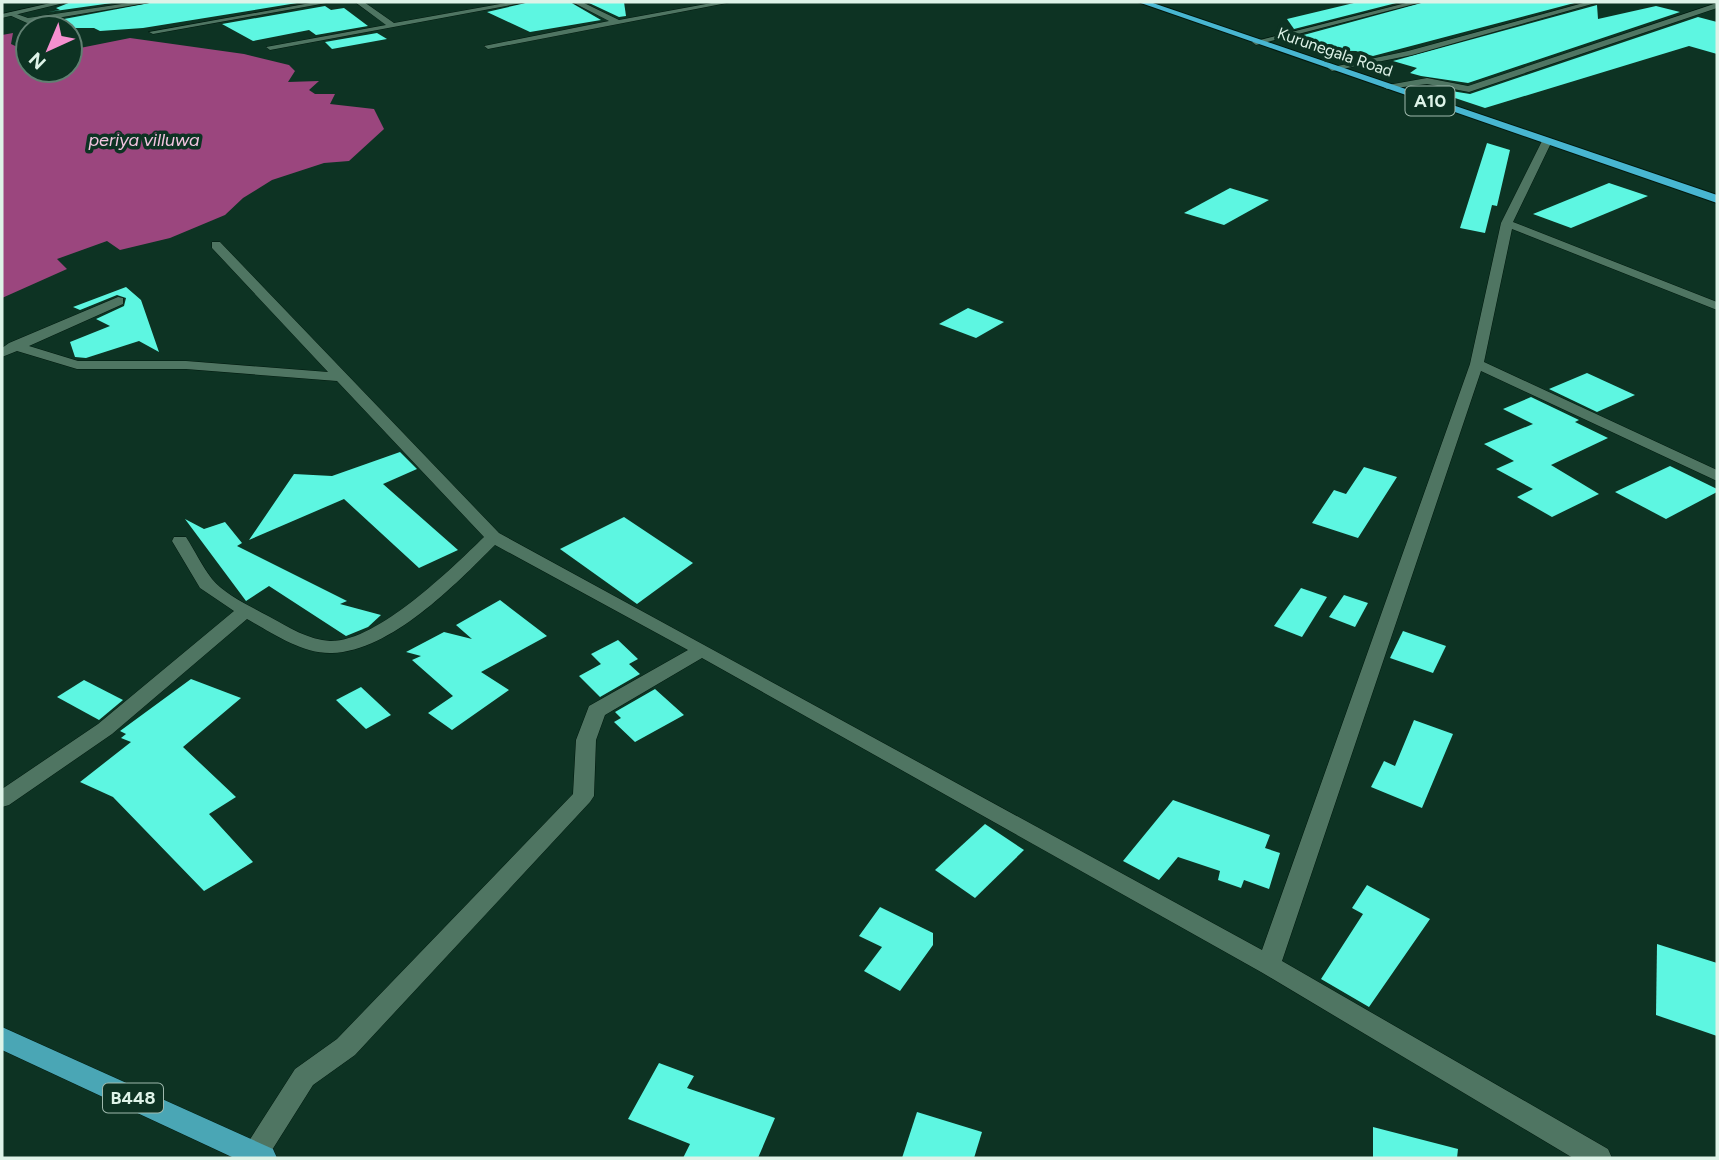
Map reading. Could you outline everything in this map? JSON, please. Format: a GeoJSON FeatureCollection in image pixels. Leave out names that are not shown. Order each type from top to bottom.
{"type":"FeatureCollection","features":[{"type":"Feature","properties":{"kind":"highway","name":"Kurunegala Road"},"geometry":{"type":"LineString","coordinates":[[1142,2],[1717,199]]}},
{"type":"Feature","properties":{"kind":"main road","name":"B448"},"geometry":{"type":"LineString","coordinates":[[2,1038],[256,1157]]}},
{"type":"Feature","properties":{"kind":"street"},"geometry":{"type":"LineString","coordinates":[[6,15],[64,2]]}},
{"type":"Feature","properties":{"kind":"street"},"geometry":{"type":"LineString","coordinates":[[6,15],[27,21],[148,2]]}},
{"type":"Feature","properties":{"kind":"street"},"geometry":{"type":"LineString","coordinates":[[153,32],[328,2]]}},
{"type":"Feature","properties":{"kind":"street"},"geometry":{"type":"LineString","coordinates":[[359,2],[393,26]]}},
{"type":"Feature","properties":{"kind":"street"},"geometry":{"type":"LineString","coordinates":[[270,47],[523,2]]}},
{"type":"Feature","properties":{"kind":"street"},"geometry":{"type":"LineString","coordinates":[[576,2],[617,22]]}},
{"type":"Feature","properties":{"kind":"street"},"geometry":{"type":"LineString","coordinates":[[488,46],[728,2]]}},
{"type":"Feature","properties":{"kind":"street"},"geometry":{"type":"LineString","coordinates":[[1256,42],[1418,2]]}},
{"type":"Feature","properties":{"kind":"street"},"geometry":{"type":"LineString","coordinates":[[1332,68],[1409,53],[1595,2]]}},
{"type":"Feature","properties":{"kind":"street"},"geometry":{"type":"LineString","coordinates":[[1387,86],[1427,81],[1469,89],[1717,5]]}},
{"type":"Feature","properties":{"kind":"street"},"geometry":{"type":"LineString","coordinates":[[1269,965],[1477,364],[1507,223],[1547,141]]}},
{"type":"Feature","properties":{"kind":"street"},"geometry":{"type":"LineString","coordinates":[[1507,223],[1717,306]]}},
{"type":"Feature","properties":{"kind":"street"},"geometry":{"type":"LineString","coordinates":[[216,245],[492,537],[702,650],[1269,965],[1598,1158]]}},
{"type":"Feature","properties":{"kind":"street"},"geometry":{"type":"LineString","coordinates":[[8,350],[118,301]]}},
{"type":"Feature","properties":{"kind":"street"},"geometry":{"type":"LineString","coordinates":[[8,350],[77,365],[186,365],[342,377]]}},
{"type":"Feature","properties":{"kind":"street"},"geometry":{"type":"LineString","coordinates":[[1477,364],[1717,476]]}},
{"type":"Feature","properties":{"kind":"street"},"geometry":{"type":"LineString","coordinates":[[180,541],[206,583],[246,611],[299,639],[332,647],[371,638],[463,568],[492,537]]}},
{"type":"Feature","properties":{"kind":"street"},"geometry":{"type":"LineString","coordinates":[[2,799],[105,729],[246,611]]}},
{"type":"Feature","properties":{"kind":"street"},"geometry":{"type":"LineString","coordinates":[[256,1157],[304,1077],[346,1047],[583,796],[586,740],[596,711],[702,650]]}},
{"type":"Feature","properties":{"kind":"water","name":"periya villuwa"},"geometry":{"type":"Polygon","coordinates":[[[13,33],[11,44],[14,45],[14,84],[84,84],[84,47],[130,38],[244,54],[289,65],[295,71],[288,82],[319,81],[309,90],[315,94],[335,94],[330,104],[374,109],[384,129],[349,161],[324,163],[272,180],[243,198],[225,215],[170,238],[120,250],[107,241],[57,259],[67,269],[2,298],[2,35],[13,33]]]}},
{"type":"Feature","properties":{"kind":"building"},"geometry":{"type":"Polygon","coordinates":[[[71,2],[119,2],[48,12],[60,10],[56,8],[71,2]]]}},
{"type":"Feature","properties":{"kind":"building"},"geometry":{"type":"Polygon","coordinates":[[[155,2],[303,2],[143,28],[100,31],[84,28],[84,15],[155,2]]]}},
{"type":"Feature","properties":{"kind":"building"},"geometry":{"type":"Polygon","coordinates":[[[530,2],[570,2],[601,20],[530,32],[487,12],[530,2]]]}},
{"type":"Feature","properties":{"kind":"building"},"geometry":{"type":"Polygon","coordinates":[[[587,2],[624,2],[626,16],[619,17],[587,2]]]}},
{"type":"Feature","properties":{"kind":"building"},"geometry":{"type":"Polygon","coordinates":[[[1358,2],[1400,2],[1294,29],[1287,19],[1358,2]]]}},
{"type":"Feature","properties":{"kind":"building"},"geometry":{"type":"Polygon","coordinates":[[[1425,2],[1578,2],[1373,56],[1356,51],[1310,50],[1300,36],[1425,2]]]}},
{"type":"Feature","properties":{"kind":"building"},"geometry":{"type":"Polygon","coordinates":[[[1597,5],[1598,19],[1656,6],[1680,12],[1468,83],[1410,73],[1417,68],[1393,61],[1597,5]]]}},
{"type":"Feature","properties":{"kind":"building"},"geometry":{"type":"Polygon","coordinates":[[[325,6],[331,10],[344,8],[368,26],[316,35],[309,30],[253,41],[222,24],[325,6]]]}},
{"type":"Feature","properties":{"kind":"building"},"geometry":{"type":"Polygon","coordinates":[[[1698,17],[1717,22],[1717,54],[1689,46],[1485,108],[1440,93],[1445,90],[1470,94],[1698,17]]]}},
{"type":"Feature","properties":{"kind":"building"},"geometry":{"type":"Polygon","coordinates":[[[377,33],[387,39],[332,49],[325,42],[377,33]]]}},
{"type":"Feature","properties":{"kind":"building"},"geometry":{"type":"Polygon","coordinates":[[[1487,143],[1510,150],[1497,206],[1492,205],[1485,233],[1460,228],[1487,143]]]}},
{"type":"Feature","properties":{"kind":"building"},"geometry":{"type":"Polygon","coordinates":[[[1609,183],[1648,196],[1571,228],[1533,214],[1609,183]]]}},
{"type":"Feature","properties":{"kind":"building"},"geometry":{"type":"Polygon","coordinates":[[[1230,188],[1269,200],[1224,225],[1184,213],[1230,188]]]}},
{"type":"Feature","properties":{"kind":"building"},"geometry":{"type":"Polygon","coordinates":[[[126,287],[141,300],[159,352],[139,341],[86,358],[75,357],[70,342],[110,326],[96,319],[124,306],[126,298],[117,295],[80,310],[73,307],[126,287]]]}},
{"type":"Feature","properties":{"kind":"building"},"geometry":{"type":"Polygon","coordinates":[[[968,308],[1004,322],[976,338],[939,324],[968,308]]]}},
{"type":"Feature","properties":{"kind":"building"},"geometry":{"type":"Polygon","coordinates":[[[1587,373],[1635,395],[1597,412],[1549,389],[1587,373]]]}},
{"type":"Feature","properties":{"kind":"building"},"geometry":{"type":"Polygon","coordinates":[[[1531,397],[1579,420],[1575,422],[1608,438],[1551,465],[1599,494],[1552,517],[1517,497],[1533,489],[1496,469],[1514,461],[1484,444],[1533,424],[1503,409],[1531,397]]]}},
{"type":"Feature","properties":{"kind":"building"},"geometry":{"type":"Polygon","coordinates":[[[400,452],[417,469],[383,484],[458,550],[419,568],[344,499],[249,540],[294,474],[332,476],[400,452]]]}},
{"type":"Feature","properties":{"kind":"building"},"geometry":{"type":"Polygon","coordinates":[[[1670,466],[1717,489],[1717,492],[1666,519],[1615,492],[1670,466]]]}},
{"type":"Feature","properties":{"kind":"building"},"geometry":{"type":"Polygon","coordinates":[[[1364,467],[1397,477],[1358,538],[1312,523],[1334,490],[1346,494],[1364,467]]]}},
{"type":"Feature","properties":{"kind":"building"},"geometry":{"type":"Polygon","coordinates":[[[624,517],[693,563],[637,604],[560,549],[624,517]]]}},
{"type":"Feature","properties":{"kind":"building"},"geometry":{"type":"Polygon","coordinates":[[[185,519],[204,529],[225,522],[242,543],[237,546],[347,601],[340,604],[381,615],[368,627],[346,636],[269,586],[246,601],[185,519]]]}},
{"type":"Feature","properties":{"kind":"building"},"geometry":{"type":"Polygon","coordinates":[[[1301,588],[1327,597],[1302,637],[1274,626],[1301,588]]]}},
{"type":"Feature","properties":{"kind":"building"},"geometry":{"type":"Polygon","coordinates":[[[1344,595],[1368,603],[1355,627],[1329,617],[1344,595]]]}},
{"type":"Feature","properties":{"kind":"building"},"geometry":{"type":"Polygon","coordinates":[[[500,600],[547,636],[481,672],[509,690],[452,730],[428,713],[453,696],[412,660],[421,656],[406,652],[444,632],[472,639],[456,625],[500,600]]]}},
{"type":"Feature","properties":{"kind":"building"},"geometry":{"type":"Polygon","coordinates":[[[1403,631],[1446,646],[1433,673],[1390,658],[1403,631]]]}},
{"type":"Feature","properties":{"kind":"building"},"geometry":{"type":"Polygon","coordinates":[[[618,640],[638,659],[629,664],[640,674],[600,697],[579,676],[601,664],[591,654],[618,640]]]}},
{"type":"Feature","properties":{"kind":"building"},"geometry":{"type":"Polygon","coordinates":[[[191,679],[241,698],[183,747],[236,797],[209,814],[253,862],[204,891],[113,797],[80,782],[131,742],[121,738],[126,734],[120,731],[191,679]]]}},
{"type":"Feature","properties":{"kind":"building"},"geometry":{"type":"Polygon","coordinates":[[[84,680],[123,700],[99,720],[57,697],[84,680]]]}},
{"type":"Feature","properties":{"kind":"building"},"geometry":{"type":"Polygon","coordinates":[[[361,687],[391,715],[366,729],[336,700],[361,687]]]}},
{"type":"Feature","properties":{"kind":"building"},"geometry":{"type":"Polygon","coordinates":[[[655,689],[684,715],[635,742],[614,722],[621,718],[615,712],[655,689]]]}},
{"type":"Feature","properties":{"kind":"building"},"geometry":{"type":"Polygon","coordinates":[[[1414,720],[1453,734],[1422,808],[1371,787],[1384,761],[1395,766],[1414,720]]]}},
{"type":"Feature","properties":{"kind":"building"},"geometry":{"type":"Polygon","coordinates":[[[1173,800],[1270,835],[1265,848],[1280,853],[1269,889],[1244,880],[1241,888],[1218,880],[1220,871],[1178,857],[1159,880],[1123,861],[1173,800]]]}},
{"type":"Feature","properties":{"kind":"building"},"geometry":{"type":"Polygon","coordinates":[[[985,824],[1024,850],[975,898],[935,870],[985,824]]]}},
{"type":"Feature","properties":{"kind":"building"},"geometry":{"type":"Polygon","coordinates":[[[1367,885],[1430,919],[1369,1007],[1321,979],[1363,914],[1352,908],[1367,885]]]}},
{"type":"Feature","properties":{"kind":"building"},"geometry":{"type":"Polygon","coordinates":[[[880,907],[933,933],[933,945],[900,991],[864,971],[882,947],[859,936],[880,907]]]}},
{"type":"Feature","properties":{"kind":"building"},"geometry":{"type":"Polygon","coordinates":[[[1657,944],[1717,963],[1717,1036],[1656,1015],[1657,944]]]}},
{"type":"Feature","properties":{"kind":"building"},"geometry":{"type":"Polygon","coordinates":[[[659,1063],[694,1076],[687,1088],[775,1118],[758,1158],[683,1158],[690,1144],[628,1119],[659,1063]]]}},
{"type":"Feature","properties":{"kind":"building"},"geometry":{"type":"Polygon","coordinates":[[[917,1112],[982,1132],[974,1158],[902,1158],[917,1112]]]}},
{"type":"Feature","properties":{"kind":"building"},"geometry":{"type":"Polygon","coordinates":[[[1373,1127],[1458,1149],[1457,1158],[1373,1158],[1373,1127]]]}}]}
